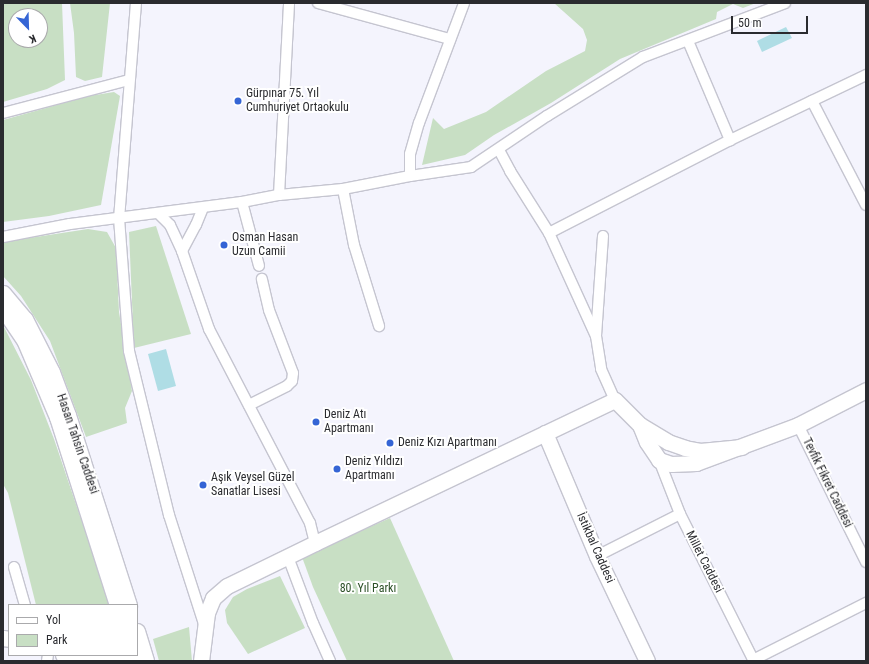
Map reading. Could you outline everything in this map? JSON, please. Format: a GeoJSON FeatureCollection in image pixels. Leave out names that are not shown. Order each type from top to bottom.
{"type":"FeatureCollection","features":[{"type":"Feature","properties":{"kind":"street"},"geometry":{"type":"LineString","coordinates":[[136,3],[119,218],[129,351],[169,515],[205,627]]}},
{"type":"Feature","properties":{"kind":"street"},"geometry":{"type":"LineString","coordinates":[[279,195],[289,3]]}},
{"type":"Feature","properties":{"kind":"street"},"geometry":{"type":"LineString","coordinates":[[318,3],[450,39]]}},
{"type":"Feature","properties":{"kind":"street"},"geometry":{"type":"LineString","coordinates":[[410,176],[410,154],[413,142],[464,3]]}},
{"type":"Feature","properties":{"kind":"street"},"geometry":{"type":"LineString","coordinates":[[3,237],[119,218],[203,208],[279,195],[343,189],[410,176],[472,167],[547,116],[643,58],[785,3]]}},
{"type":"Feature","properties":{"kind":"street"},"geometry":{"type":"LineString","coordinates":[[688,41],[730,140]]}},
{"type":"Feature","properties":{"kind":"street"},"geometry":{"type":"LineString","coordinates":[[549,233],[730,140],[866,75]]}},
{"type":"Feature","properties":{"kind":"street"},"geometry":{"type":"LineString","coordinates":[[3,113],[129,80]]}},
{"type":"Feature","properties":{"kind":"street"},"geometry":{"type":"LineString","coordinates":[[812,102],[866,205]]}},
{"type":"Feature","properties":{"kind":"street"},"geometry":{"type":"LineString","coordinates":[[499,150],[510,171],[549,233],[596,336]]}},
{"type":"Feature","properties":{"kind":"street"},"geometry":{"type":"LineString","coordinates":[[343,189],[354,245],[379,326]]}},
{"type":"Feature","properties":{"kind":"street"},"geometry":{"type":"LineString","coordinates":[[242,202],[259,266]]}},
{"type":"Feature","properties":{"kind":"street"},"geometry":{"type":"LineString","coordinates":[[182,251],[203,208]]}},
{"type":"Feature","properties":{"kind":"street"},"geometry":{"type":"LineString","coordinates":[[158,213],[170,225],[182,251],[209,329],[310,523],[315,542]]}},
{"type":"Feature","properties":{"kind":"street"},"geometry":{"type":"LineString","coordinates":[[603,236],[596,336],[601,369],[615,400],[640,425],[668,442],[700,451],[742,447]]}},
{"type":"Feature","properties":{"kind":"street"},"geometry":{"type":"LineString","coordinates":[[249,405],[287,386],[292,381],[293,373],[269,310],[262,279]]}},
{"type":"Feature","properties":{"kind":"street","name":"Hasan Tahsin Caddesi"},"geometry":{"type":"LineString","coordinates":[[3,293],[25,319],[52,372],[68,415],[129,604]]}},
{"type":"Feature","properties":{"kind":"street","name":"Hasan Tahsin Caddesi"},"geometry":{"type":"LineString","coordinates":[[3,309],[25,342],[57,417],[117,604]]}},
{"type":"Feature","properties":{"kind":"street"},"geometry":{"type":"LineString","coordinates":[[640,425],[659,460],[671,464],[683,465],[696,463],[798,425],[866,390]]}},
{"type":"Feature","properties":{"kind":"street"},"geometry":{"type":"LineString","coordinates":[[201,661],[207,613],[213,598],[227,586],[288,557],[315,542],[615,400]]}},
{"type":"Feature","properties":{"kind":"street","name":"Tevfik Fikret Caddesi"},"geometry":{"type":"LineString","coordinates":[[798,425],[866,562]]}},
{"type":"Feature","properties":{"kind":"street","name":"İstikbal Caddesi"},"geometry":{"type":"LineString","coordinates":[[545,433],[597,556],[647,661]]}},
{"type":"Feature","properties":{"kind":"street","name":"Millet Caddesi"},"geometry":{"type":"LineString","coordinates":[[659,460],[680,514],[753,661]]}},
{"type":"Feature","properties":{"kind":"street"},"geometry":{"type":"LineString","coordinates":[[597,556],[680,514]]}},
{"type":"Feature","properties":{"kind":"street"},"geometry":{"type":"LineString","coordinates":[[288,557],[313,623],[330,661]]}},
{"type":"Feature","properties":{"kind":"street"},"geometry":{"type":"LineString","coordinates":[[14,567],[25,604]]}},
{"type":"Feature","properties":{"kind":"street"},"geometry":{"type":"LineString","coordinates":[[753,661],[866,603]]}},
{"type":"Feature","properties":{"kind":"street"},"geometry":{"type":"LineString","coordinates":[[71,656],[102,660],[137,659]]}},
{"type":"Feature","properties":{"kind":"green space"},"geometry":{"type":"Polygon","coordinates":[[[3,3],[62,3],[65,80],[47,89],[3,102],[3,3]]]}},
{"type":"Feature","properties":{"kind":"green space"},"geometry":{"type":"Polygon","coordinates":[[[70,3],[110,3],[102,77],[85,81],[76,77],[74,33],[70,3]]]}},
{"type":"Feature","properties":{"kind":"green space"},"geometry":{"type":"Polygon","coordinates":[[[554,3],[756,3],[743,8],[733,4],[717,12],[716,19],[620,59],[551,103],[494,135],[465,155],[422,165],[433,118],[444,129],[486,112],[546,71],[585,51],[587,40],[583,29],[554,3]]]}},
{"type":"Feature","properties":{"kind":"green space"},"geometry":{"type":"Polygon","coordinates":[[[114,92],[120,96],[101,205],[49,216],[3,222],[3,120],[89,96],[114,92]]]}},
{"type":"Feature","properties":{"kind":"green space"},"geometry":{"type":"Polygon","coordinates":[[[156,226],[191,334],[134,348],[129,232],[156,226]]]}},
{"type":"Feature","properties":{"kind":"green space"},"geometry":{"type":"Polygon","coordinates":[[[88,229],[107,232],[116,248],[119,312],[132,391],[125,408],[127,423],[86,437],[50,341],[21,296],[3,276],[3,242],[88,229]]]}},
{"type":"Feature","properties":{"kind":"green space"},"geometry":{"type":"Polygon","coordinates":[[[3,325],[31,380],[54,439],[110,604],[36,604],[8,493],[3,484],[3,325]]]}},
{"type":"Feature","properties":{"kind":"green space","name":"80. Yıl Parkı"},"geometry":{"type":"Polygon","coordinates":[[[390,518],[454,661],[347,661],[313,587],[302,557],[390,518]]]}},
{"type":"Feature","properties":{"kind":"green space"},"geometry":{"type":"Polygon","coordinates":[[[280,576],[305,628],[248,654],[227,623],[225,610],[233,597],[247,589],[280,576]]]}},
{"type":"Feature","properties":{"kind":"green space"},"geometry":{"type":"Polygon","coordinates":[[[189,627],[192,661],[159,661],[153,639],[189,627]]]}},
{"type":"Feature","properties":{"kind":"water"},"geometry":{"type":"Polygon","coordinates":[[[786,27],[792,38],[762,52],[757,41],[786,27]]]}},
{"type":"Feature","properties":{"kind":"water"},"geometry":{"type":"Polygon","coordinates":[[[166,349],[176,386],[158,391],[148,354],[166,349]]]}},
{"type":"Feature","properties":{"kind":"place","name":"Gürpınar 75. Yıl Cumhuriyet Ortaokulu"},"geometry":{"type":"Point","coordinates":[238,101]}},
{"type":"Feature","properties":{"kind":"place","name":"Osman Hasan Uzun Camii"},"geometry":{"type":"Point","coordinates":[224,245]}},
{"type":"Feature","properties":{"kind":"place","name":"Deniz Atı Apartmanı"},"geometry":{"type":"Point","coordinates":[316,422]}},
{"type":"Feature","properties":{"kind":"place","name":"Deniz Kızı Apartmanı"},"geometry":{"type":"Point","coordinates":[390,443]}},
{"type":"Feature","properties":{"kind":"place","name":"Deniz Yıldızı Apartmanı"},"geometry":{"type":"Point","coordinates":[337,469]}},
{"type":"Feature","properties":{"kind":"place","name":"Aşık Veysel Güzel Sanatlar Lisesi"},"geometry":{"type":"Point","coordinates":[203,485]}}]}
